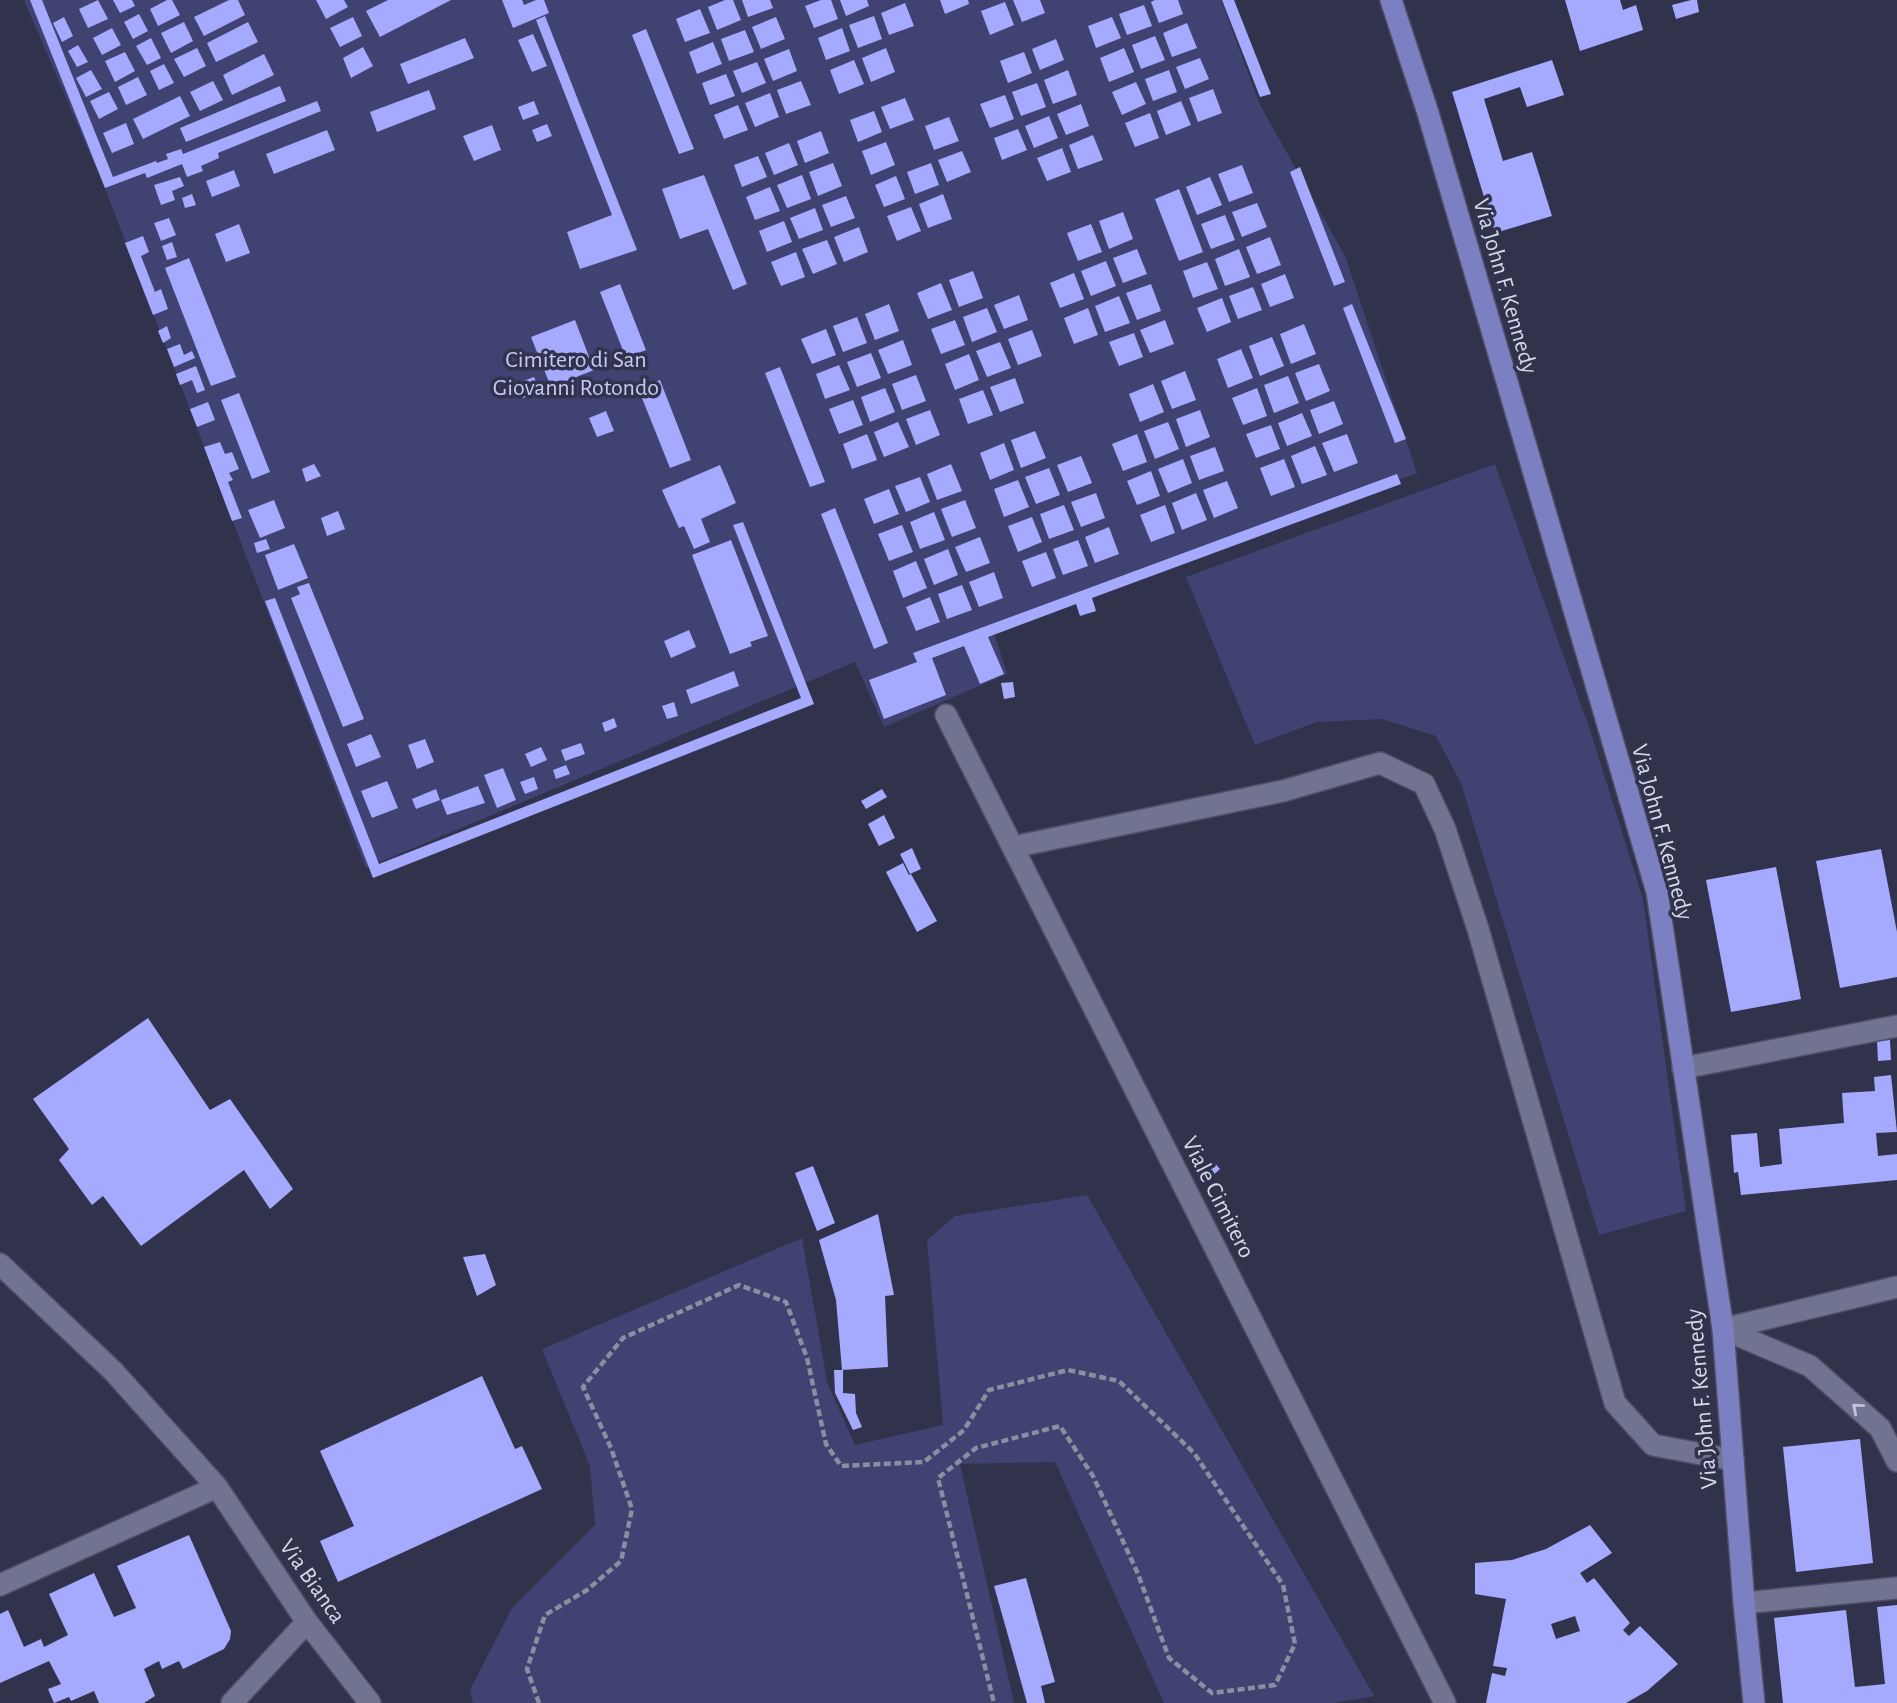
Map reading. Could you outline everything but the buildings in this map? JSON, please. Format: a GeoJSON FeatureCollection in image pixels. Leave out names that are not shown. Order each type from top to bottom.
{"type":"FeatureCollection","features":[{"type":"Feature","properties":{"kind":"main road","name":"Via John F. Kennedy"},"geometry":{"type":"LineString","coordinates":[[1391,0],[1428,113],[1657,892],[1723,1329],[1754,1703]]}},
{"type":"Feature","properties":{"kind":"street","name":"Viale Cimitero"},"geometry":{"type":"LineString","coordinates":[[946,715],[1445,1703]]}},
{"type":"Feature","properties":{"kind":"street"},"geometry":{"type":"LineString","coordinates":[[1013,847],[1283,791],[1380,763],[1424,784],[1446,829],[1478,929],[1615,1403],[1653,1445],[1733,1460]]}},
{"type":"Feature","properties":{"kind":"street"},"geometry":{"type":"LineString","coordinates":[[1684,1068],[1897,1026]]}},
{"type":"Feature","properties":{"kind":"street","name":"Via Bianca"},"geometry":{"type":"LineString","coordinates":[[0,1265],[113,1371],[217,1487],[307,1622],[370,1703]]}},
{"type":"Feature","properties":{"kind":"street"},"geometry":{"type":"LineString","coordinates":[[1723,1329],[1897,1287]]}},
{"type":"Feature","properties":{"kind":"street"},"geometry":{"type":"LineString","coordinates":[[1723,1329],[1810,1366],[1889,1426],[1897,1461]]}},
{"type":"Feature","properties":{"kind":"street"},"geometry":{"type":"LineString","coordinates":[[0,1585],[217,1487]]}},
{"type":"Feature","properties":{"kind":"street"},"geometry":{"type":"LineString","coordinates":[[1744,1603],[1897,1588]]}},
{"type":"Feature","properties":{"kind":"street"},"geometry":{"type":"LineString","coordinates":[[232,1703],[307,1622]]}},
{"type":"Feature","properties":{"kind":"path"},"geometry":{"type":"LineString","coordinates":[[540,1703],[527,1669],[545,1615],[587,1590],[621,1561],[632,1509],[611,1448],[583,1387],[622,1338],[739,1285],[786,1302],[807,1358],[826,1444],[841,1466],[924,1462],[964,1430],[989,1390],[1068,1370],[1119,1381],[1194,1453],[1283,1585],[1295,1644],[1275,1685],[1212,1693],[1169,1658],[1138,1574],[1099,1489],[1060,1426],[976,1448],[939,1478],[995,1703]]}},
{"type":"Feature","properties":{"kind":"green space","name":"Cimitero di San Giovanni Rotondo"},"geometry":{"type":"Polygon","coordinates":[[[24,0],[1221,0],[1260,105],[1345,256],[1417,473],[993,630],[1007,674],[884,727],[855,662],[366,868],[106,191],[24,0]]]}},
{"type":"Feature","properties":{"kind":"green space"},"geometry":{"type":"Polygon","coordinates":[[[1495,464],[1591,733],[1643,899],[1686,1211],[1599,1235],[1461,783],[1436,736],[1382,719],[1317,722],[1255,745],[1186,577],[1495,464]]]}},
{"type":"Feature","properties":{"kind":"green space"},"geometry":{"type":"Polygon","coordinates":[[[1087,1195],[1374,1696],[1334,1703],[1164,1703],[1055,1462],[960,1464],[1014,1703],[473,1703],[470,1690],[512,1608],[595,1525],[590,1466],[542,1349],[802,1238],[827,1382],[855,1445],[943,1425],[927,1240],[955,1216],[1087,1195]]]}}]}
